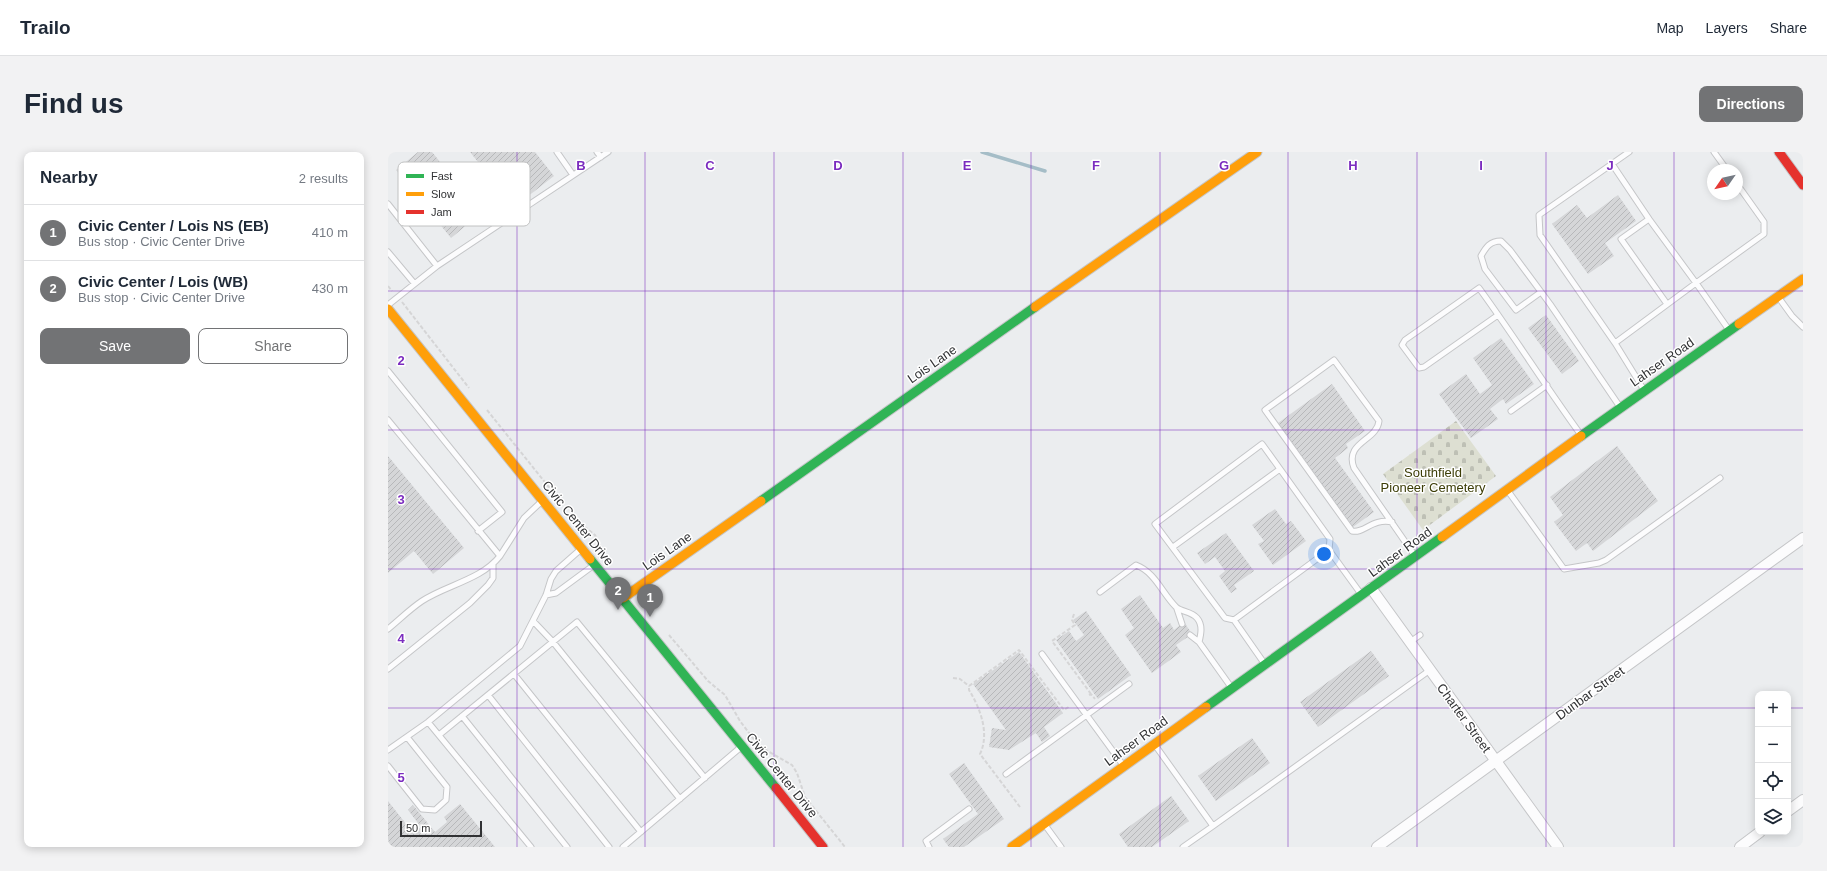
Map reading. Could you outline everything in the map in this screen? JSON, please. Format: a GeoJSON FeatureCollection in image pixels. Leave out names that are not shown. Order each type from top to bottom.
{"type":"FeatureCollection","features":[{"type":"Feature","properties":{"kind":"street","name":"Lois Lane"},"geometry":{"type":"LineString","coordinates":[[623,598],[1102,259],[1257,152]]}},
{"type":"Feature","properties":{"kind":"street"},"geometry":{"type":"LineString","coordinates":[[1779,152],[1803,185]]}},
{"type":"Feature","properties":{"kind":"street","name":"Lahser Road"},"geometry":{"type":"LineString","coordinates":[[1012,847],[1620,408],[1803,279]]}},
{"type":"Feature","properties":{"kind":"street","name":"Civic Center Drive"},"geometry":{"type":"LineString","coordinates":[[388,309],[623,598],[822,847]]}},
{"type":"Feature","properties":{"kind":"street","name":"Dunbar Street"},"geometry":{"type":"LineString","coordinates":[[1377,847],[1803,538]]}},
{"type":"Feature","properties":{"kind":"street","name":"Charter Street"},"geometry":{"type":"LineString","coordinates":[[1371,588],[1558,847]]}},
{"type":"Feature","properties":{"kind":"street"},"geometry":{"type":"LineString","coordinates":[[1791,809],[1803,800]]}},
{"type":"Feature","properties":{"kind":"street"},"geometry":{"type":"LineString","coordinates":[[1740,847],[1756,835]]}},
{"type":"Feature","properties":{"kind":"lane"},"geometry":{"type":"LineString","coordinates":[[557,152],[573,175]]}},
{"type":"Feature","properties":{"kind":"lane"},"geometry":{"type":"LineString","coordinates":[[597,152],[600,157]]}},
{"type":"Feature","properties":{"kind":"lane"},"geometry":{"type":"LineString","coordinates":[[530,204],[608,152]]}},
{"type":"Feature","properties":{"kind":"lane"},"geometry":{"type":"LineString","coordinates":[[1629,152],[1539,215],[1540,235],[1615,343],[1645,391]]}},
{"type":"Feature","properties":{"kind":"lane"},"geometry":{"type":"LineString","coordinates":[[1714,152],[1723,164]]}},
{"type":"Feature","properties":{"kind":"lane"},"geometry":{"type":"LineString","coordinates":[[1612,164],[1730,331]]}},
{"type":"Feature","properties":{"kind":"lane"},"geometry":{"type":"LineString","coordinates":[[1615,343],[1764,234],[1764,222],[1743,192]]}},
{"type":"Feature","properties":{"kind":"lane"},"geometry":{"type":"LineString","coordinates":[[388,204],[398,217]]}},
{"type":"Feature","properties":{"kind":"lane"},"geometry":{"type":"LineString","coordinates":[[1650,218],[1621,239],[1668,304]]}},
{"type":"Feature","properties":{"kind":"lane"},"geometry":{"type":"LineString","coordinates":[[405,226],[437,266]]}},
{"type":"Feature","properties":{"kind":"lane"},"geometry":{"type":"LineString","coordinates":[[388,305],[437,266],[497,226]]}},
{"type":"Feature","properties":{"kind":"lane"},"geometry":{"type":"LineString","coordinates":[[1541,292],[1516,310],[1485,269],[1481,256],[1485,248],[1494,241],[1501,241],[1510,250],[1541,292],[1620,408]]}},
{"type":"Feature","properties":{"kind":"lane"},"geometry":{"type":"LineString","coordinates":[[388,252],[414,283]]}},
{"type":"Feature","properties":{"kind":"lane"},"geometry":{"type":"LineString","coordinates":[[1498,315],[1424,367],[1419,368],[1402,345],[1405,340],[1479,288],[1498,315],[1547,385],[1582,436]]}},
{"type":"Feature","properties":{"kind":"lane"},"geometry":{"type":"LineString","coordinates":[[1778,297],[1792,316],[1803,327]]}},
{"type":"Feature","properties":{"kind":"lane"},"geometry":{"type":"LineString","coordinates":[[1392,522],[1378,521],[1358,531],[1350,529],[1264,410],[1334,360],[1379,421],[1376,428],[1356,448],[1353,453],[1352,463],[1416,556]]}},
{"type":"Feature","properties":{"kind":"lane"},"geometry":{"type":"LineString","coordinates":[[388,371],[502,512],[478,531]]}},
{"type":"Feature","properties":{"kind":"lane"},"geometry":{"type":"LineString","coordinates":[[1511,410],[1547,385]]}},
{"type":"Feature","properties":{"kind":"lane"},"geometry":{"type":"LineString","coordinates":[[388,420],[500,556]]}},
{"type":"Feature","properties":{"kind":"lane"},"geometry":{"type":"LineString","coordinates":[[1265,664],[1234,620],[1225,618],[1155,524],[1262,444],[1330,539],[1329,550],[1362,595]]}},
{"type":"Feature","properties":{"kind":"lane"},"geometry":{"type":"LineString","coordinates":[[1173,547],[1280,469]]}},
{"type":"Feature","properties":{"kind":"lane"},"geometry":{"type":"LineString","coordinates":[[1507,490],[1564,568],[1599,563],[1606,560],[1720,478]]}},
{"type":"Feature","properties":{"kind":"lane"},"geometry":{"type":"LineString","coordinates":[[388,629],[422,601],[479,573],[493,564],[500,556],[524,518],[543,500]]}},
{"type":"Feature","properties":{"kind":"lane"},"geometry":{"type":"LineString","coordinates":[[388,750],[428,722],[520,646],[546,595],[551,579],[556,571],[582,548]]}},
{"type":"Feature","properties":{"kind":"lane"},"geometry":{"type":"LineString","coordinates":[[1234,620],[1329,550]]}},
{"type":"Feature","properties":{"kind":"lane"},"geometry":{"type":"LineString","coordinates":[[388,669],[470,603],[488,585],[493,578],[493,564]]}},
{"type":"Feature","properties":{"kind":"lane"},"geometry":{"type":"LineString","coordinates":[[546,595],[556,593],[595,564]]}},
{"type":"Feature","properties":{"kind":"lane"},"geometry":{"type":"LineString","coordinates":[[1100,592],[1136,565],[1147,569],[1177,609],[1182,624]]}},
{"type":"Feature","properties":{"kind":"lane"},"geometry":{"type":"LineString","coordinates":[[1177,609],[1189,612],[1197,618],[1201,632],[1199,642]]}},
{"type":"Feature","properties":{"kind":"lane"},"geometry":{"type":"LineString","coordinates":[[533,621],[553,642],[680,799]]}},
{"type":"Feature","properties":{"kind":"lane"},"geometry":{"type":"LineString","coordinates":[[439,735],[577,622],[705,778]]}},
{"type":"Feature","properties":{"kind":"lane"},"geometry":{"type":"LineString","coordinates":[[1190,635],[1199,642],[1232,688]]}},
{"type":"Feature","properties":{"kind":"lane"},"geometry":{"type":"LineString","coordinates":[[1410,642],[1420,635]]}},
{"type":"Feature","properties":{"kind":"lane"},"geometry":{"type":"LineString","coordinates":[[1042,654],[1123,766]]}},
{"type":"Feature","properties":{"kind":"lane"},"geometry":{"type":"LineString","coordinates":[[1183,847],[1430,670]]}},
{"type":"Feature","properties":{"kind":"lane"},"geometry":{"type":"LineString","coordinates":[[514,674],[641,832]]}},
{"type":"Feature","properties":{"kind":"lane"},"geometry":{"type":"LineString","coordinates":[[1006,774],[1129,684]]}},
{"type":"Feature","properties":{"kind":"lane"},"geometry":{"type":"LineString","coordinates":[[488,695],[609,847]]}},
{"type":"Feature","properties":{"kind":"lane"},"geometry":{"type":"LineString","coordinates":[[462,716],[567,847]]}},
{"type":"Feature","properties":{"kind":"lane"},"geometry":{"type":"LineString","coordinates":[[428,722],[531,847]]}},
{"type":"Feature","properties":{"kind":"lane"},"geometry":{"type":"LineString","coordinates":[[388,766],[422,809],[435,810],[446,800],[447,786],[407,737]]}},
{"type":"Feature","properties":{"kind":"lane"},"geometry":{"type":"LineString","coordinates":[[1154,744],[1213,826]]}},
{"type":"Feature","properties":{"kind":"lane"},"geometry":{"type":"LineString","coordinates":[[623,847],[742,746]]}},
{"type":"Feature","properties":{"kind":"lane"},"geometry":{"type":"LineString","coordinates":[[929,847],[926,841],[969,809]]}},
{"type":"Feature","properties":{"kind":"lane"},"geometry":{"type":"LineString","coordinates":[[1044,824],[1061,847]]}},
{"type":"Feature","properties":{"kind":"path"},"geometry":{"type":"LineString","coordinates":[[403,304],[471,391]]}},
{"type":"Feature","properties":{"kind":"path"},"geometry":{"type":"LineString","coordinates":[[485,409],[559,500]]}},
{"type":"Feature","properties":{"kind":"path"},"geometry":{"type":"LineString","coordinates":[[572,517],[595,535],[603,553],[614,568]]}},
{"type":"Feature","properties":{"kind":"path"},"geometry":{"type":"LineString","coordinates":[[1074,614],[1072,620],[1075,625],[1052,641],[1091,694]]}},
{"type":"Feature","properties":{"kind":"path"},"geometry":{"type":"LineString","coordinates":[[666,632],[708,681],[729,700],[740,721],[759,746],[792,765],[798,773],[805,797],[845,847]]}},
{"type":"Feature","properties":{"kind":"path"},"geometry":{"type":"LineString","coordinates":[[970,686],[1019,650],[1064,710],[1072,705]]}},
{"type":"Feature","properties":{"kind":"path"},"geometry":{"type":"LineString","coordinates":[[953,678],[960,678],[970,686]]}},
{"type":"Feature","properties":{"kind":"path"},"geometry":{"type":"LineString","coordinates":[[970,686],[969,690],[982,715],[984,747],[980,754],[1020,807]]}},
{"type":"Feature","properties":{"kind":"green space","name":"Southfield Pioneer Cemetery"},"geometry":{"type":"Polygon","coordinates":[[[1456,421],[1496,476],[1423,530],[1383,474],[1456,421]]]}},
{"type":"Feature","properties":{"kind":"building"},"geometry":{"type":"Polygon","coordinates":[[[418,152],[432,152],[440,162],[406,162],[418,152]]]}},
{"type":"Feature","properties":{"kind":"building"},"geometry":{"type":"Polygon","coordinates":[[[470,152],[535,152],[554,176],[530,195],[530,162],[478,162],[470,152]]]}},
{"type":"Feature","properties":{"kind":"building"},"geometry":{"type":"Polygon","coordinates":[[[1618,195],[1636,221],[1605,243],[1614,256],[1588,274],[1552,224],[1577,205],[1587,218],[1618,195]]]}},
{"type":"Feature","properties":{"kind":"building"},"geometry":{"type":"Polygon","coordinates":[[[441,226],[465,226],[451,238],[441,226]]]}},
{"type":"Feature","properties":{"kind":"building"},"geometry":{"type":"Polygon","coordinates":[[[1546,315],[1579,361],[1562,374],[1528,328],[1546,315]]]}},
{"type":"Feature","properties":{"kind":"building"},"geometry":{"type":"Polygon","coordinates":[[[1501,338],[1534,384],[1506,404],[1503,399],[1490,409],[1498,419],[1471,438],[1439,394],[1466,374],[1480,394],[1492,385],[1473,358],[1501,338]]]}},
{"type":"Feature","properties":{"kind":"building"},"geometry":{"type":"Polygon","coordinates":[[[1332,384],[1365,431],[1346,444],[1348,448],[1335,458],[1374,512],[1353,527],[1278,423],[1332,384]]]}},
{"type":"Feature","properties":{"kind":"building"},"geometry":{"type":"Polygon","coordinates":[[[1617,446],[1658,501],[1593,551],[1587,543],[1576,551],[1554,522],[1563,515],[1550,497],[1617,446]]]}},
{"type":"Feature","properties":{"kind":"building"},"geometry":{"type":"Polygon","coordinates":[[[388,456],[464,548],[433,574],[414,551],[388,573],[388,456]]]}},
{"type":"Feature","properties":{"kind":"building"},"geometry":{"type":"Polygon","coordinates":[[[1275,509],[1286,524],[1291,521],[1306,541],[1273,565],[1258,544],[1264,541],[1252,525],[1275,509]]]}},
{"type":"Feature","properties":{"kind":"building"},"geometry":{"type":"Polygon","coordinates":[[[1226,533],[1254,571],[1234,585],[1237,589],[1231,593],[1219,576],[1225,571],[1215,557],[1205,564],[1197,553],[1226,533]]]}},
{"type":"Feature","properties":{"kind":"building"},"geometry":{"type":"Polygon","coordinates":[[[1140,595],[1163,628],[1170,623],[1174,630],[1184,622],[1192,634],[1176,645],[1181,652],[1152,673],[1125,635],[1134,628],[1121,609],[1140,595]]]}},
{"type":"Feature","properties":{"kind":"building"},"geometry":{"type":"Polygon","coordinates":[[[1086,611],[1131,675],[1098,699],[1056,640],[1069,631],[1076,641],[1084,635],[1073,620],[1086,611]]]}},
{"type":"Feature","properties":{"kind":"building"},"geometry":{"type":"Polygon","coordinates":[[[1371,651],[1389,676],[1318,727],[1300,702],[1371,651]]]}},
{"type":"Feature","properties":{"kind":"building"},"geometry":{"type":"Polygon","coordinates":[[[1019,652],[1063,713],[1044,727],[1050,736],[1042,742],[1036,733],[1009,750],[989,747],[992,728],[1006,730],[973,684],[1019,652]]]}},
{"type":"Feature","properties":{"kind":"building"},"geometry":{"type":"Polygon","coordinates":[[[1252,738],[1270,763],[1216,801],[1198,776],[1252,738]]]}},
{"type":"Feature","properties":{"kind":"building"},"geometry":{"type":"Polygon","coordinates":[[[964,763],[1004,819],[964,847],[949,847],[943,839],[978,814],[949,774],[964,763]]]}},
{"type":"Feature","properties":{"kind":"building"},"geometry":{"type":"Polygon","coordinates":[[[1171,796],[1189,821],[1152,847],[1128,847],[1119,834],[1171,796]]]}},
{"type":"Feature","properties":{"kind":"building"},"geometry":{"type":"Polygon","coordinates":[[[388,801],[414,834],[421,827],[408,810],[413,805],[435,832],[447,822],[444,817],[460,804],[495,847],[388,847],[388,801]]]}},
{"type":"Feature","properties":{"kind":"waterway"},"geometry":{"type":"LineString","coordinates":[[982,152],[1045,171]]}},
{"type":"Feature","properties":{"kind":"traffic: fast"},"geometry":{"type":"LineString","coordinates":[[761,501],[1035,307]]}},
{"type":"Feature","properties":{"kind":"traffic: fast"},"geometry":{"type":"LineString","coordinates":[[1581,436],[1739,324]]}},
{"type":"Feature","properties":{"kind":"traffic: fast"},"geometry":{"type":"LineString","coordinates":[[1206,707],[1442,537]]}},
{"type":"Feature","properties":{"kind":"traffic: fast"},"geometry":{"type":"LineString","coordinates":[[590,559],[776,788]]}},
{"type":"Feature","properties":{"kind":"traffic: slow"},"geometry":{"type":"LineString","coordinates":[[1035,307],[1257,152]]}},
{"type":"Feature","properties":{"kind":"traffic: slow"},"geometry":{"type":"LineString","coordinates":[[1739,324],[1803,279]]}},
{"type":"Feature","properties":{"kind":"traffic: slow"},"geometry":{"type":"LineString","coordinates":[[388,309],[590,559]]}},
{"type":"Feature","properties":{"kind":"traffic: slow"},"geometry":{"type":"LineString","coordinates":[[1442,537],[1581,436]]}},
{"type":"Feature","properties":{"kind":"traffic: slow"},"geometry":{"type":"LineString","coordinates":[[623,598],[761,501]]}},
{"type":"Feature","properties":{"kind":"traffic: slow"},"geometry":{"type":"LineString","coordinates":[[1012,847],[1206,707]]}},
{"type":"Feature","properties":{"kind":"traffic: jam"},"geometry":{"type":"LineString","coordinates":[[1779,152],[1803,185]]}},
{"type":"Feature","properties":{"kind":"traffic: jam"},"geometry":{"type":"LineString","coordinates":[[776,788],[823,847]]}},
{"type":"Feature","properties":{"kind":"place","name":"Civic Center / Lois (WB)"},"geometry":{"type":"Point","coordinates":[618,610]}},
{"type":"Feature","properties":{"kind":"place","name":"Civic Center / Lois NS (EB)"},"geometry":{"type":"Point","coordinates":[650,617]}}]}
